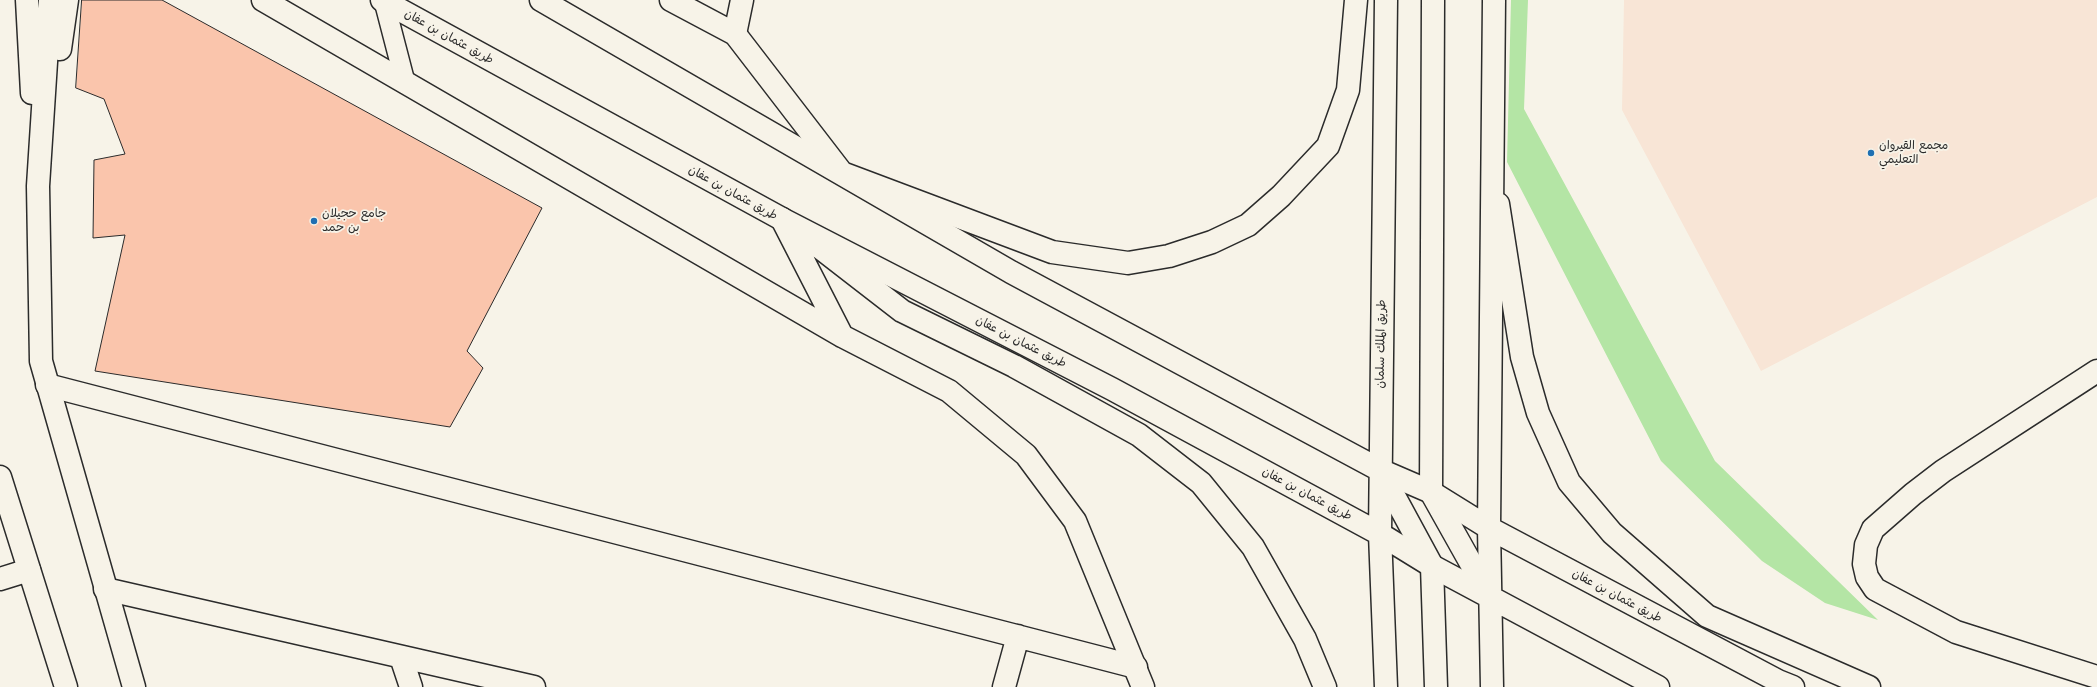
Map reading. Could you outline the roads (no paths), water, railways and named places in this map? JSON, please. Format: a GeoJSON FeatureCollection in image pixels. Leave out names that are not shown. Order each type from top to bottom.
{"type":"FeatureCollection","features":[{"type":"Feature","properties":{"kind":"street"},"geometry":{"type":"LineString","coordinates":[[27,0],[38,186],[41,360],[134,687]]}},
{"type":"Feature","properties":{"kind":"street"},"geometry":{"type":"LineString","coordinates":[[38,186],[50,0]]}},
{"type":"Feature","properties":{"kind":"street"},"geometry":{"type":"LineString","coordinates":[[38,186],[67,0]]}},
{"type":"Feature","properties":{"kind":"street"},"geometry":{"type":"LineString","coordinates":[[263,0],[842,336],[949,391],[1026,455],[1075,520],[1143,687]]}},
{"type":"Feature","properties":{"kind":"street","name":"طريق عثمان بن عفان"},"geometry":{"type":"LineString","coordinates":[[383,0],[782,219],[1112,389],[1380,534],[1432,566],[1658,687]]}},
{"type":"Feature","properties":{"kind":"street","name":"طريق عثمان بن عفان"},"geometry":{"type":"LineString","coordinates":[[541,0],[1011,272],[1380,470],[1431,492],[1489,528],[1771,678],[1793,687]]}},
{"type":"Feature","properties":{"kind":"street"},"geometry":{"type":"LineString","coordinates":[[671,0],[735,34],[842,173],[1052,252],[1128,263],[1169,256],[1212,242],[1248,225],[1282,196],[1328,146],[1348,90],[1356,0]]}},
{"type":"Feature","properties":{"kind":"street"},"geometry":{"type":"LineString","coordinates":[[735,34],[742,0]]}},
{"type":"Feature","properties":{"kind":"street","name":"طريق الملك سلمان"},"geometry":{"type":"LineString","coordinates":[[1386,0],[1380,470],[1380,534],[1386,687]]}},
{"type":"Feature","properties":{"kind":"street"},"geometry":{"type":"LineString","coordinates":[[1434,0],[1431,492],[1491,598]]}},
{"type":"Feature","properties":{"kind":"street"},"geometry":{"type":"LineString","coordinates":[[1492,687],[1489,528],[1494,0]]}},
{"type":"Feature","properties":{"kind":"street"},"geometry":{"type":"LineString","coordinates":[[1493,169],[1522,357],[1538,413],[1569,482],[1612,533],[1707,616],[1869,687]]}},
{"type":"Feature","properties":{"kind":"street"},"geometry":{"type":"LineString","coordinates":[[782,219],[842,336]]}},
{"type":"Feature","properties":{"kind":"street"},"geometry":{"type":"LineString","coordinates":[[782,219],[902,311],[1014,366],[1139,435],[1201,483],[1253,547],[1305,639],[1325,687]]}},
{"type":"Feature","properties":{"kind":"street"},"geometry":{"type":"LineString","coordinates":[[2097,371],[1943,471],[1913,494],[1872,529],[1866,545],[1864,564],[1867,577],[1875,589],[1956,632],[2097,677]]}},
{"type":"Feature","properties":{"kind":"street"},"geometry":{"type":"LineString","coordinates":[[47,385],[1136,667]]}},
{"type":"Feature","properties":{"kind":"street"},"geometry":{"type":"LineString","coordinates":[[1380,470],[1432,566],[1436,687]]}},
{"type":"Feature","properties":{"kind":"street"},"geometry":{"type":"LineString","coordinates":[[0,477],[66,687]]}},
{"type":"Feature","properties":{"kind":"street"},"geometry":{"type":"LineString","coordinates":[[0,579],[29,570]]}},
{"type":"Feature","properties":{"kind":"street"},"geometry":{"type":"LineString","coordinates":[[105,589],[534,687]]}},
{"type":"Feature","properties":{"kind":"street"},"geometry":{"type":"LineString","coordinates":[[1004,687],[1018,636]]}},
{"type":"Feature","properties":{"kind":"street"},"geometry":{"type":"LineString","coordinates":[[401,657],[411,687]]}},
{"type":"Feature","properties":{"kind":"lane"},"geometry":{"type":"LineString","coordinates":[[383,0],[405,82]]}},
{"type":"Feature","properties":{"kind":"place","name":"مجمع القيروان التعليمي"},"geometry":{"type":"Point","coordinates":[1871,153]}},
{"type":"Feature","properties":{"kind":"place","name":"جامع حجيلان بن حمد"},"geometry":{"type":"Point","coordinates":[314,221]}}]}
